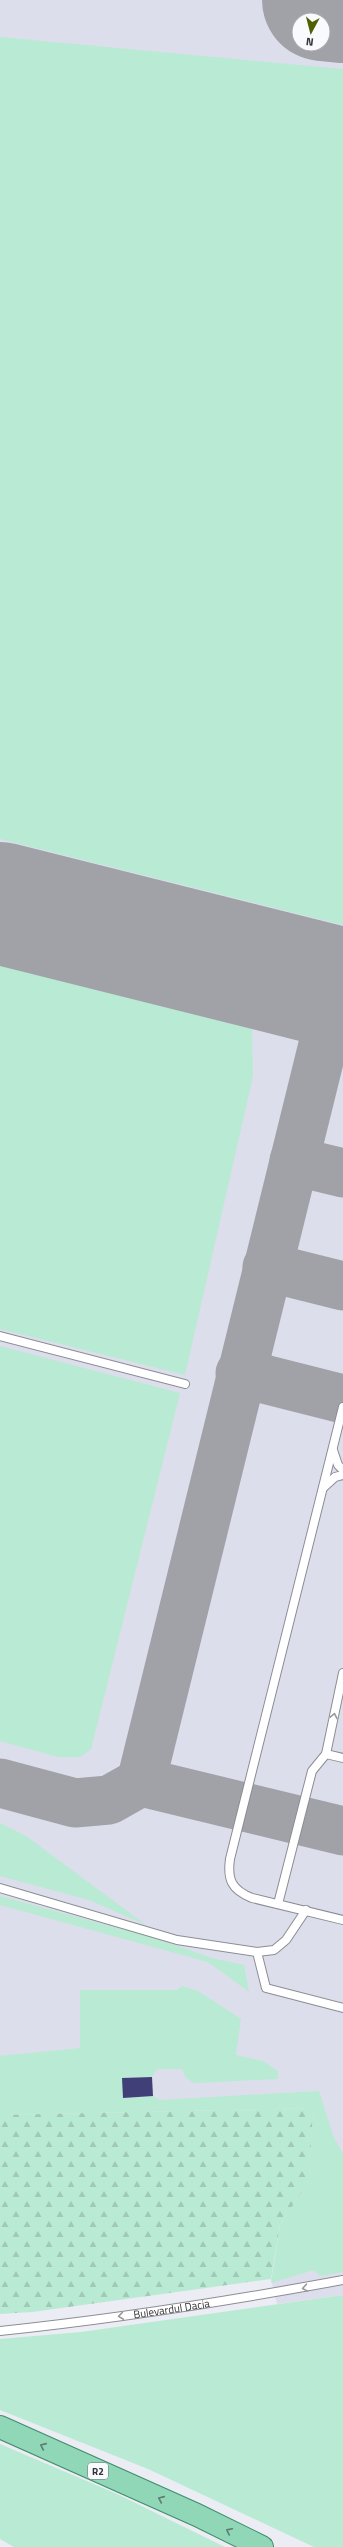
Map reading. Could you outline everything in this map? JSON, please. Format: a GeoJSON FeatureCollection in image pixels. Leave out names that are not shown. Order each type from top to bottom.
{"type":"FeatureCollection","features":[{"type":"Feature","properties":{"kind":"main road","name":"R2"},"geometry":{"type":"LineString","coordinates":[[0,2427],[197,2515],[262,2547]]}},
{"type":"Feature","properties":{"kind":"lane"},"geometry":{"type":"LineString","coordinates":[[0,1336],[185,1384]]}},
{"type":"Feature","properties":{"kind":"lane"},"geometry":{"type":"LineString","coordinates":[[343,1407],[230,1859],[228,1874],[233,1886],[241,1893],[343,1920]]}},
{"type":"Feature","properties":{"kind":"lane"},"geometry":{"type":"LineString","coordinates":[[333,1448],[338,1465],[343,1470]]}},
{"type":"Feature","properties":{"kind":"lane"},"geometry":{"type":"LineString","coordinates":[[322,1490],[328,1482],[343,1475]]}},
{"type":"Feature","properties":{"kind":"lane"},"geometry":{"type":"LineString","coordinates":[[278,1904],[312,1771],[326,1754],[343,1673]]}},
{"type":"Feature","properties":{"kind":"lane"},"geometry":{"type":"LineString","coordinates":[[326,1754],[343,1758]]}},
{"type":"Feature","properties":{"kind":"lane"},"geometry":{"type":"LineString","coordinates":[[0,1888],[177,1940],[257,1952],[274,1950],[286,1940],[306,1910]]}},
{"type":"Feature","properties":{"kind":"lane"},"geometry":{"type":"LineString","coordinates":[[257,1952],[266,1988],[343,2008]]}},
{"type":"Feature","properties":{"kind":"lane","name":"Bulevardul Dacia"},"geometry":{"type":"LineString","coordinates":[[0,2331],[96,2320],[267,2294],[343,2280]]}},
{"type":"Feature","properties":{"kind":"shaded area"},"geometry":{"type":"Polygon","coordinates":[[[0,0],[343,0],[343,2295],[277,2304],[271,2279],[313,2108],[0,2115],[0,0]]]}},
{"type":"Feature","properties":{"kind":"green space"},"geometry":{"type":"Polygon","coordinates":[[[0,37],[343,69],[343,925],[0,839],[0,37]]]}},
{"type":"Feature","properties":{"kind":"green space"},"geometry":{"type":"Polygon","coordinates":[[[0,965],[252,1029],[253,1076],[185,1375],[0,1329],[0,965]]]}},
{"type":"Feature","properties":{"kind":"green space"},"geometry":{"type":"Polygon","coordinates":[[[0,1346],[180,1393],[91,1749],[80,1757],[58,1757],[0,1741],[0,1346]]]}},
{"type":"Feature","properties":{"kind":"green space"},"geometry":{"type":"Polygon","coordinates":[[[0,1823],[26,1836],[146,1925],[89,1900],[0,1876],[0,1823]]]}},
{"type":"Feature","properties":{"kind":"green space"},"geometry":{"type":"Polygon","coordinates":[[[0,1896],[158,1939],[212,1958],[244,1965],[249,1992],[208,1962],[0,1905],[0,1896]]]}},
{"type":"Feature","properties":{"kind":"green space"},"geometry":{"type":"Polygon","coordinates":[[[182,1986],[198,1991],[241,2019],[236,2055],[263,2061],[278,2071],[278,2079],[194,2083],[186,2078],[182,2069],[157,2069],[152,2077],[123,2078],[123,2098],[153,2096],[160,2100],[319,2091],[334,2138],[343,2153],[343,2272],[320,2276],[314,2270],[271,2283],[280,2225],[309,2181],[313,2108],[0,2115],[0,2056],[80,2048],[80,1990],[177,1990],[182,1986]]]}},
{"type":"Feature","properties":{"kind":"green space"},"geometry":{"type":"Polygon","coordinates":[[[313,2108],[309,2181],[280,2225],[271,2279],[32,2312],[0,2314],[0,2115],[313,2108]]]}},
{"type":"Feature","properties":{"kind":"green space"},"geometry":{"type":"Polygon","coordinates":[[[343,2295],[343,2547],[314,2547],[148,2469],[0,2410],[0,2339],[81,2332],[343,2295]]]}},
{"type":"Feature","properties":{"kind":"green space"},"geometry":{"type":"Polygon","coordinates":[[[0,2444],[117,2494],[225,2547],[14,2547],[0,2539],[0,2444]]]}},
{"type":"Feature","properties":{"kind":"building"},"geometry":{"type":"Polygon","coordinates":[[[152,2077],[153,2096],[123,2098],[122,2078],[152,2077]]]}},
{"type":"Feature","properties":{"kind":"taxiway"},"geometry":{"type":"LineString","coordinates":[[337,988],[141,1782],[343,1831]]}},
{"type":"Feature","properties":{"kind":"taxiway"},"geometry":{"type":"LineString","coordinates":[[294,1161],[343,1173]]}},
{"type":"Feature","properties":{"kind":"taxiway"},"geometry":{"type":"LineString","coordinates":[[267,1267],[343,1286]]}},
{"type":"Feature","properties":{"kind":"taxiway"},"geometry":{"type":"LineString","coordinates":[[240,1373],[343,1399]]}},
{"type":"Feature","properties":{"kind":"taxiway"},"geometry":{"type":"LineString","coordinates":[[0,1783],[75,1803],[109,1800],[141,1782]]}},
{"type":"Feature","properties":{"kind":"runway"},"geometry":{"type":"LineString","coordinates":[[323,0],[343,2]]}},
{"type":"Feature","properties":{"kind":"runway"},"geometry":{"type":"LineString","coordinates":[[0,903],[343,989]]}}]}
